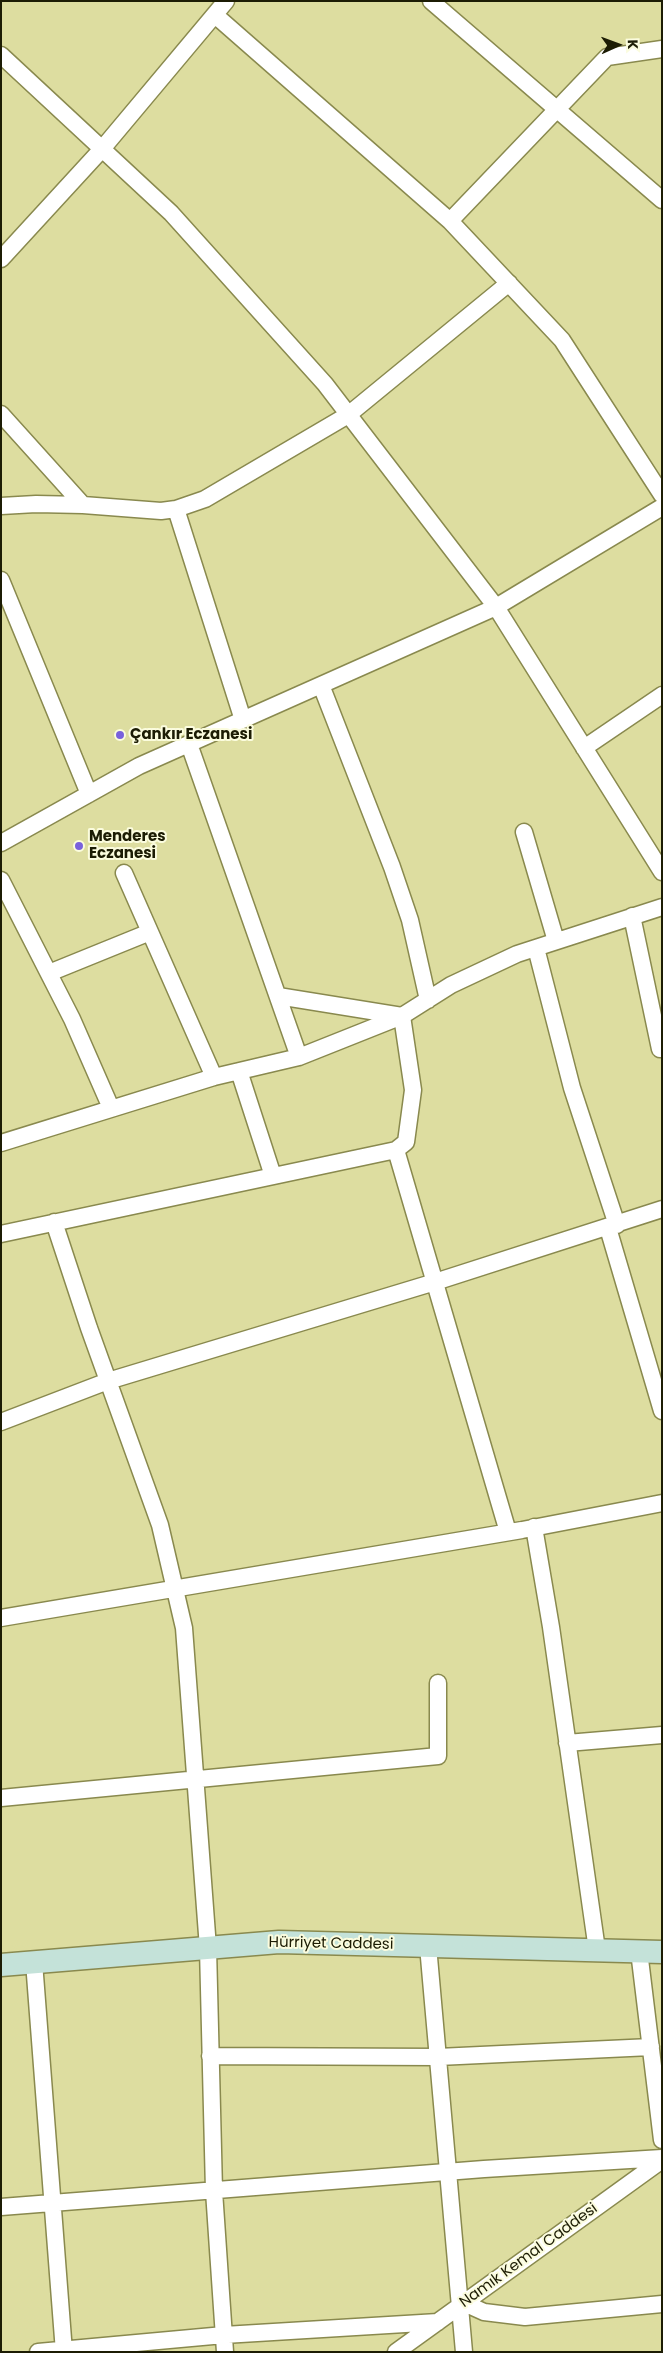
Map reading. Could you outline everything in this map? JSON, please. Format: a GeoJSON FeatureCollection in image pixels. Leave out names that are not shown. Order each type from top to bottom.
{"type":"FeatureCollection","features":[{"type":"Feature","properties":{"kind":"street"},"geometry":{"type":"LineString","coordinates":[[1,259],[102,149],[226,1]]}},
{"type":"Feature","properties":{"kind":"street"},"geometry":{"type":"LineString","coordinates":[[431,1],[662,200]]}},
{"type":"Feature","properties":{"kind":"street"},"geometry":{"type":"LineString","coordinates":[[215,15],[450,221],[509,283],[562,340],[662,495]]}},
{"type":"Feature","properties":{"kind":"street"},"geometry":{"type":"LineString","coordinates":[[450,221],[607,57],[662,48]]}},
{"type":"Feature","properties":{"kind":"street"},"geometry":{"type":"LineString","coordinates":[[1,55],[170,213],[325,384],[496,607],[584,748],[657,854],[662,872]]}},
{"type":"Feature","properties":{"kind":"street"},"geometry":{"type":"LineString","coordinates":[[1,506],[36,504],[83,505],[146,511],[176,509],[205,500],[348,415],[509,283]]}},
{"type":"Feature","properties":{"kind":"street"},"geometry":{"type":"LineString","coordinates":[[1,414],[83,505]]}},
{"type":"Feature","properties":{"kind":"street"},"geometry":{"type":"LineString","coordinates":[[1,843],[139,766],[496,607],[662,507]]}},
{"type":"Feature","properties":{"kind":"street"},"geometry":{"type":"LineString","coordinates":[[176,509],[243,720]]}},
{"type":"Feature","properties":{"kind":"street"},"geometry":{"type":"LineString","coordinates":[[1,580],[89,794]]}},
{"type":"Feature","properties":{"kind":"street"},"geometry":{"type":"LineString","coordinates":[[321,685],[392,866],[410,920],[428,1000]]}},
{"type":"Feature","properties":{"kind":"street"},"geometry":{"type":"LineString","coordinates":[[584,748],[662,695]]}},
{"type":"Feature","properties":{"kind":"street"},"geometry":{"type":"LineString","coordinates":[[189,744],[299,1057]]}},
{"type":"Feature","properties":{"kind":"street"},"geometry":{"type":"LineString","coordinates":[[524,832],[556,941]]}},
{"type":"Feature","properties":{"kind":"street"},"geometry":{"type":"LineString","coordinates":[[124,873],[214,1077]]}},
{"type":"Feature","properties":{"kind":"street"},"geometry":{"type":"LineString","coordinates":[[1,880],[72,1018],[111,1108]]}},
{"type":"Feature","properties":{"kind":"street"},"geometry":{"type":"LineString","coordinates":[[1,1143],[214,1077],[299,1057],[402,1016],[451,985],[517,954],[662,906]]}},
{"type":"Feature","properties":{"kind":"street"},"geometry":{"type":"LineString","coordinates":[[632,916],[657,1008],[660,1049]]}},
{"type":"Feature","properties":{"kind":"street"},"geometry":{"type":"LineString","coordinates":[[49,973],[150,932]]}},
{"type":"Feature","properties":{"kind":"street"},"geometry":{"type":"LineString","coordinates":[[536,948],[572,1088],[662,1410]]}},
{"type":"Feature","properties":{"kind":"street"},"geometry":{"type":"LineString","coordinates":[[278,996],[402,1016]]}},
{"type":"Feature","properties":{"kind":"street"},"geometry":{"type":"LineString","coordinates":[[1,1234],[396,1150],[406,1142],[413,1090],[402,1016]]}},
{"type":"Feature","properties":{"kind":"street"},"geometry":{"type":"LineString","coordinates":[[239,1071],[273,1176]]}},
{"type":"Feature","properties":{"kind":"street"},"geometry":{"type":"LineString","coordinates":[[396,1150],[508,1532]]}},
{"type":"Feature","properties":{"kind":"street"},"geometry":{"type":"LineString","coordinates":[[1,1422],[108,1381],[435,1282],[662,1209]]}},
{"type":"Feature","properties":{"kind":"street"},"geometry":{"type":"LineString","coordinates":[[54,1222],[108,1381],[160,1525],[184,1628],[208,1948],[214,2191],[225,2352]]}},
{"type":"Feature","properties":{"kind":"street"},"geometry":{"type":"LineString","coordinates":[[1,1618],[174,1587],[508,1532],[662,1503]]}},
{"type":"Feature","properties":{"kind":"street"},"geometry":{"type":"LineString","coordinates":[[534,1527],[551,1627],[597,1950]]}},
{"type":"Feature","properties":{"kind":"street"},"geometry":{"type":"LineString","coordinates":[[1,1798],[438,1756],[438,1683]]}},
{"type":"Feature","properties":{"kind":"street"},"geometry":{"type":"LineString","coordinates":[[567,1743],[662,1735]]}},
{"type":"Feature","properties":{"kind":"street","name":"Hürriyet Caddesi"},"geometry":{"type":"LineString","coordinates":[[1,1965],[279,1942],[662,1952]]}},
{"type":"Feature","properties":{"kind":"street"},"geometry":{"type":"LineString","coordinates":[[428,1946],[447,2172],[462,2305],[464,2352]]}},
{"type":"Feature","properties":{"kind":"street"},"geometry":{"type":"LineString","coordinates":[[639,1951],[662,2140]]}},
{"type":"Feature","properties":{"kind":"street"},"geometry":{"type":"LineString","coordinates":[[34,1962],[64,2351]]}},
{"type":"Feature","properties":{"kind":"street"},"geometry":{"type":"LineString","coordinates":[[210,2056],[438,2057],[651,2047]]}},
{"type":"Feature","properties":{"kind":"street"},"geometry":{"type":"LineString","coordinates":[[1,2207],[447,2172],[662,2159]]}},
{"type":"Feature","properties":{"kind":"street","name":"Namık Kemal Caddesi"},"geometry":{"type":"LineString","coordinates":[[396,2352],[662,2159]]}},
{"type":"Feature","properties":{"kind":"street"},"geometry":{"type":"LineString","coordinates":[[462,2305],[484,2312],[524,2317],[662,2304]]}},
{"type":"Feature","properties":{"kind":"street"},"geometry":{"type":"LineString","coordinates":[[38,2352],[224,2335],[438,2322]]}},
{"type":"Feature","properties":{"kind":"place","name":"Çankır Eczanesi"},"geometry":{"type":"Point","coordinates":[120,735]}},
{"type":"Feature","properties":{"kind":"place","name":"Menderes Eczanesi"},"geometry":{"type":"Point","coordinates":[79,846]}}]}
